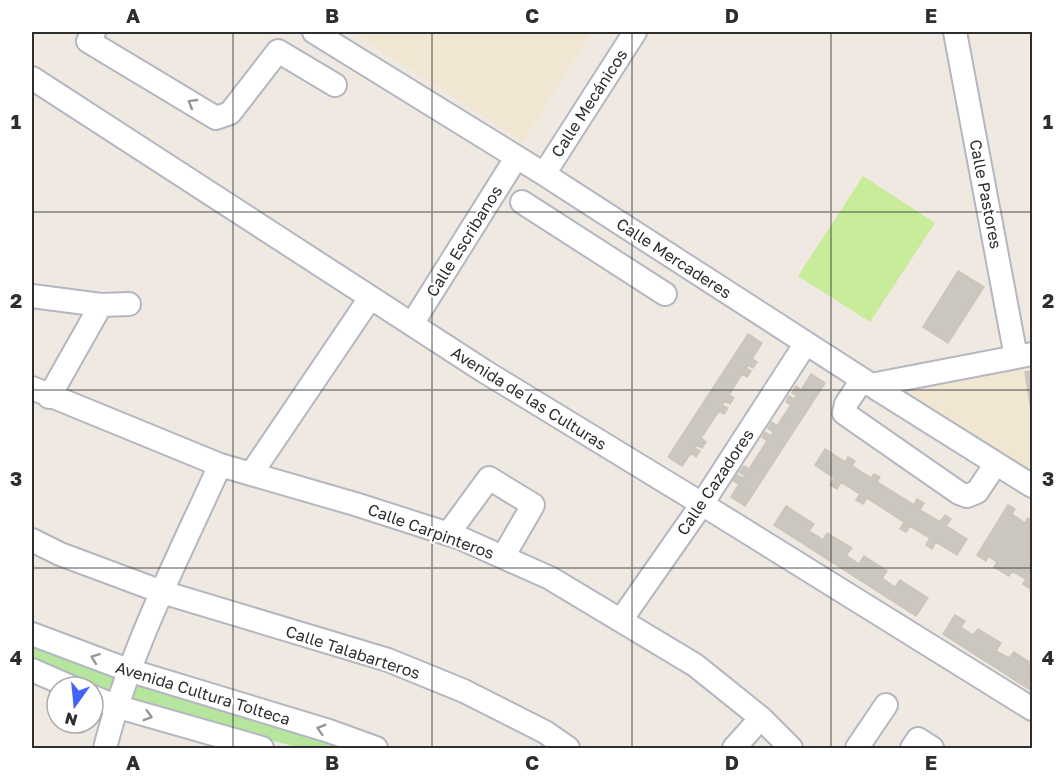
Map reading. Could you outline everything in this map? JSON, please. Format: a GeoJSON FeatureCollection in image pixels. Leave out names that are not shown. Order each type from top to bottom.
{"type":"FeatureCollection","features":[{"type":"Feature","properties":{"kind":"street"},"geometry":{"type":"LineString","coordinates":[[94,32],[88,41],[216,118],[230,113],[278,51],[335,85]]}},
{"type":"Feature","properties":{"kind":"street","name":"Calle Mercaderes"},"geometry":{"type":"LineString","coordinates":[[314,32],[544,174],[995,465],[1032,486]]}},
{"type":"Feature","properties":{"kind":"street","name":"Calle Mecánicos"},"geometry":{"type":"LineString","coordinates":[[544,174],[635,32]]}},
{"type":"Feature","properties":{"kind":"street","name":"Calle Pastores"},"geometry":{"type":"LineString","coordinates":[[955,32],[1024,356]]}},
{"type":"Feature","properties":{"kind":"street","name":"Avenida de las Culturas"},"geometry":{"type":"LineString","coordinates":[[32,78],[494,377],[1032,709]]}},
{"type":"Feature","properties":{"kind":"street","name":"Calle Escribanos"},"geometry":{"type":"LineString","coordinates":[[412,324],[516,158]]}},
{"type":"Feature","properties":{"kind":"street"},"geometry":{"type":"LineString","coordinates":[[522,202],[665,294]]}},
{"type":"Feature","properties":{"kind":"street"},"geometry":{"type":"LineString","coordinates":[[600,252],[619,222]]}},
{"type":"Feature","properties":{"kind":"street"},"geometry":{"type":"LineString","coordinates":[[32,296],[101,304],[129,304]]}},
{"type":"Feature","properties":{"kind":"street"},"geometry":{"type":"LineString","coordinates":[[250,474],[370,298]]}},
{"type":"Feature","properties":{"kind":"street"},"geometry":{"type":"LineString","coordinates":[[40,393],[101,304]]}},
{"type":"Feature","properties":{"kind":"street","name":"Calle Cazadores"},"geometry":{"type":"LineString","coordinates":[[621,620],[702,504],[806,343]]}},
{"type":"Feature","properties":{"kind":"street"},"geometry":{"type":"LineString","coordinates":[[995,465],[977,492],[967,496],[959,493],[844,413],[846,404],[867,382],[1024,356]]}},
{"type":"Feature","properties":{"kind":"street","name":"Calle Carpinteros"},"geometry":{"type":"LineString","coordinates":[[40,393],[220,465],[448,534],[550,578],[695,665],[761,718],[791,748]]}},
{"type":"Feature","properties":{"kind":"street"},"geometry":{"type":"LineString","coordinates":[[105,748],[115,706],[128,670],[220,465]]}},
{"type":"Feature","properties":{"kind":"street"},"geometry":{"type":"LineString","coordinates":[[448,534],[489,478],[533,505],[502,557]]}},
{"type":"Feature","properties":{"kind":"street","name":"Calle Talabarteros"},"geometry":{"type":"LineString","coordinates":[[32,540],[60,554],[162,592],[388,660],[464,691],[545,732],[568,748]]}},
{"type":"Feature","properties":{"kind":"street","name":"Avenida Cultura Tolteca"},"geometry":{"type":"LineString","coordinates":[[32,634],[128,670],[329,731],[376,748]]}},
{"type":"Feature","properties":{"kind":"street"},"geometry":{"type":"LineString","coordinates":[[105,702],[262,748]]}},
{"type":"Feature","properties":{"kind":"street"},"geometry":{"type":"LineString","coordinates":[[857,748],[886,705]]}},
{"type":"Feature","properties":{"kind":"street"},"geometry":{"type":"LineString","coordinates":[[734,748],[761,718]]}},
{"type":"Feature","properties":{"kind":"street"},"geometry":{"type":"LineString","coordinates":[[912,748],[918,739],[932,748]]}},
{"type":"Feature","properties":{"kind":"shaded area"},"geometry":{"type":"Polygon","coordinates":[[[354,32],[592,32],[523,142],[354,32]]]}},
{"type":"Feature","properties":{"kind":"shaded area"},"geometry":{"type":"Polygon","coordinates":[[[1032,366],[1032,474],[902,389],[1032,366]]]}},
{"type":"Feature","properties":{"kind":"green space"},"geometry":{"type":"Polygon","coordinates":[[[863,176],[935,223],[870,322],[798,276],[863,176]]]}},
{"type":"Feature","properties":{"kind":"green space"},"geometry":{"type":"Polygon","coordinates":[[[32,645],[346,748],[300,748],[234,730],[105,689],[105,675],[71,675],[32,659],[32,645]]]}},
{"type":"Feature","properties":{"kind":"building"},"geometry":{"type":"Polygon","coordinates":[[[958,271],[984,287],[948,343],[923,327],[958,271]]]}},
{"type":"Feature","properties":{"kind":"building"},"geometry":{"type":"Polygon","coordinates":[[[748,334],[762,343],[752,359],[757,362],[753,368],[748,365],[746,368],[751,371],[747,377],[742,374],[729,395],[734,398],[730,404],[725,401],[722,405],[728,408],[724,414],[719,411],[701,438],[706,442],[702,448],[696,445],[695,448],[700,451],[696,457],[691,453],[682,466],[668,457],[748,334]]]}},
{"type":"Feature","properties":{"kind":"building"},"geometry":{"type":"Polygon","coordinates":[[[1032,371],[1032,405],[1030,405],[1025,372],[1032,371]]]}},
{"type":"Feature","properties":{"kind":"building"},"geometry":{"type":"Polygon","coordinates":[[[811,374],[825,383],[745,506],[731,497],[739,484],[733,481],[737,475],[743,478],[745,476],[739,472],[744,466],[749,469],[767,441],[762,437],[765,432],[771,436],[773,432],[768,428],[772,422],[777,426],[791,405],[786,402],[789,396],[794,399],[797,396],[792,393],[796,386],[801,390],[811,374]]]}},
{"type":"Feature","properties":{"kind":"building"},"geometry":{"type":"Polygon","coordinates":[[[825,449],[845,462],[848,457],[855,461],[852,466],[871,478],[874,474],[880,477],[877,482],[914,505],[917,499],[924,503],[920,510],[940,522],[945,515],[951,519],[946,526],[967,539],[957,555],[936,542],[932,549],[926,545],[930,538],[910,526],[906,532],[900,529],[904,522],[867,498],[863,504],[856,500],[860,494],[841,482],[837,489],[830,485],[834,478],[815,465],[825,449]]]}},
{"type":"Feature","properties":{"kind":"building"},"geometry":{"type":"Polygon","coordinates":[[[1008,505],[1015,509],[1012,514],[1025,523],[1028,518],[1032,520],[1032,590],[1023,584],[1026,579],[1012,571],[1009,576],[994,567],[997,562],[988,556],[986,561],[977,555],[1008,505]]]}},
{"type":"Feature","properties":{"kind":"building"},"geometry":{"type":"Polygon","coordinates":[[[786,506],[814,524],[809,531],[823,540],[827,533],[852,548],[846,555],[859,564],[864,556],[887,571],[882,578],[895,587],[900,580],[928,598],[916,616],[774,525],[786,506]]]}},
{"type":"Feature","properties":{"kind":"building"},"geometry":{"type":"Polygon","coordinates":[[[955,615],[965,621],[961,627],[973,635],[978,629],[1001,643],[996,651],[1009,658],[1014,652],[1032,664],[1032,691],[943,634],[955,615]]]}}]}
